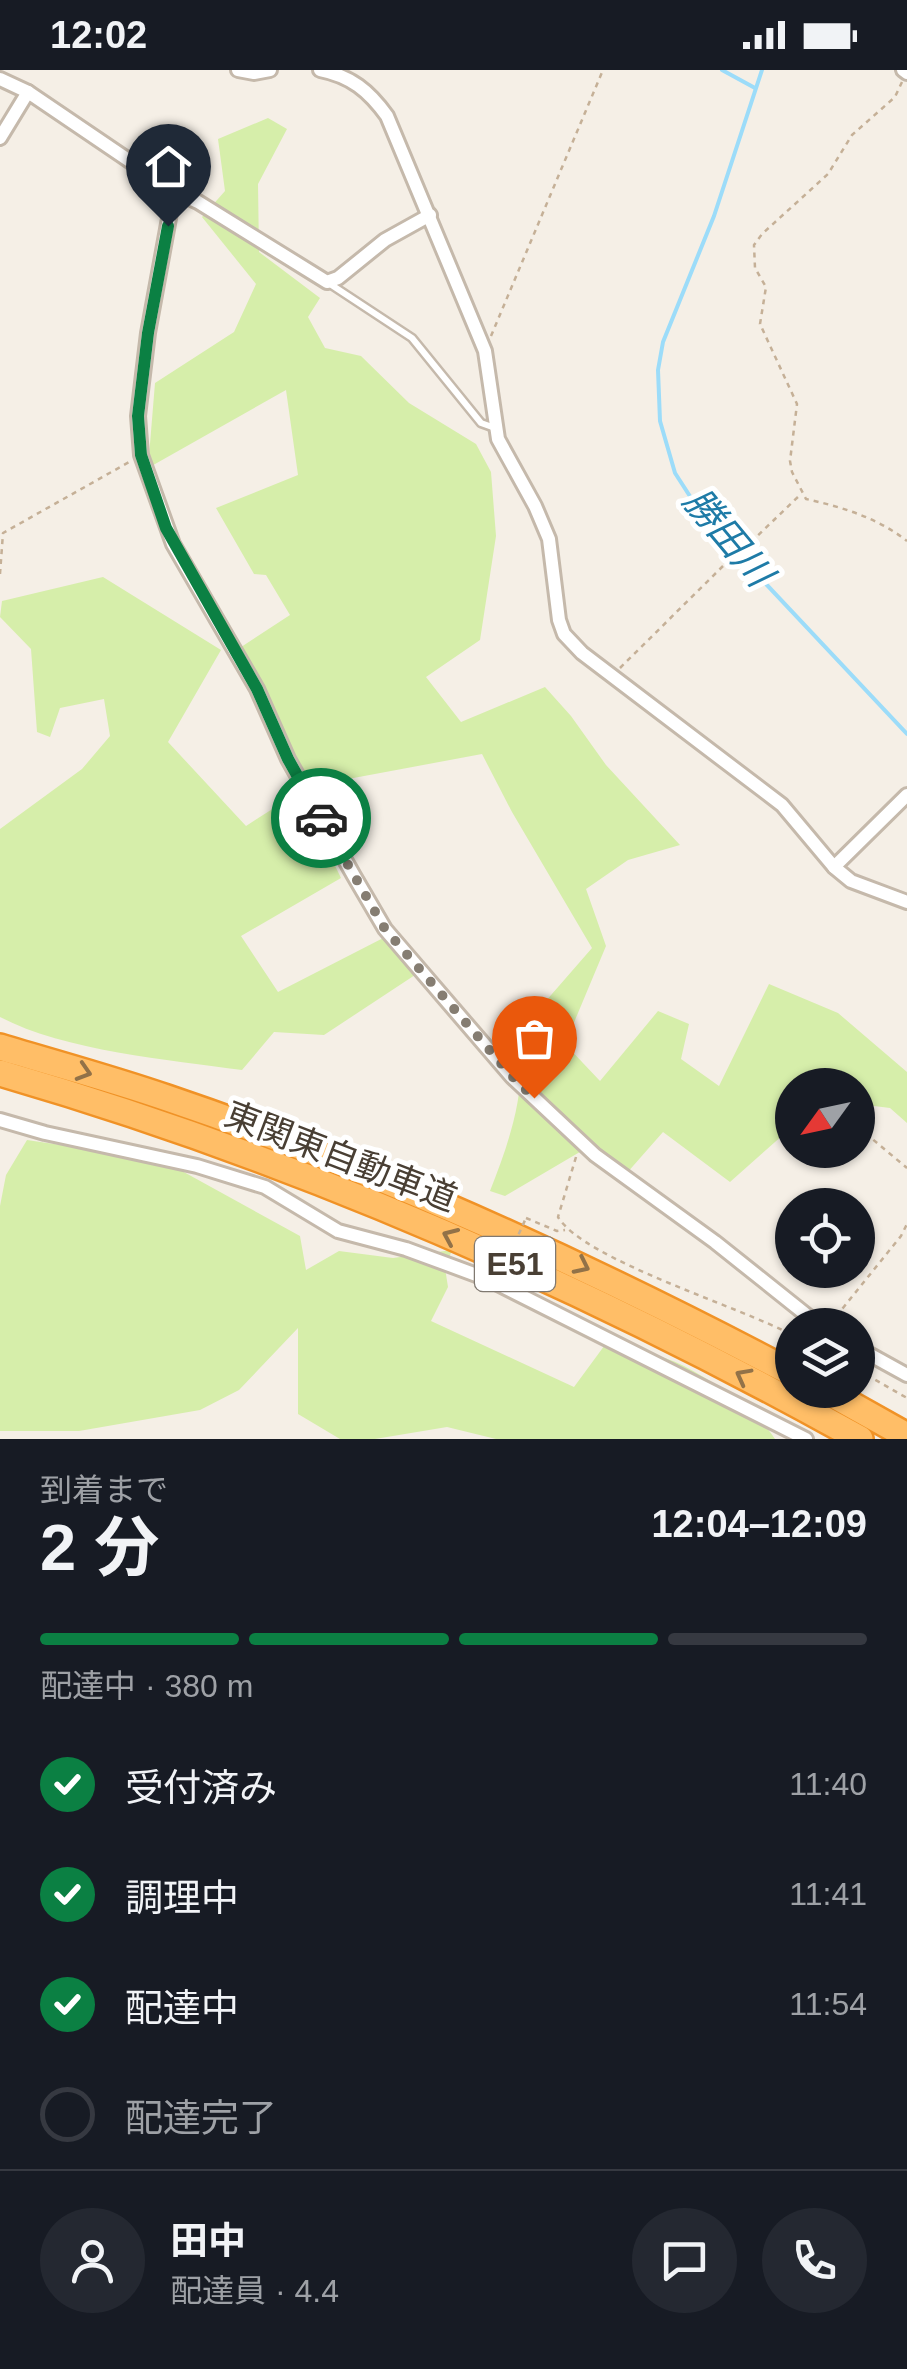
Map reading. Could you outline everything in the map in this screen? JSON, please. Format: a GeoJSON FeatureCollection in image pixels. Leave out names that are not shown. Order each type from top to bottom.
{"type":"FeatureCollection","features":[{"type":"Feature","properties":{"kind":"highway","name":"東関東自動車道"},"geometry":{"type":"LineString","coordinates":[[0,1047],[167,1098],[416,1194],[570,1261],[775,1364]]}},
{"type":"Feature","properties":{"kind":"highway","name":"東関東自動車道"},"geometry":{"type":"LineString","coordinates":[[0,1073],[156,1122],[408,1218],[559,1283],[860,1439]]}},
{"type":"Feature","properties":{"kind":"highway"},"geometry":{"type":"LineString","coordinates":[[857,1408],[907,1436]]}},
{"type":"Feature","properties":{"kind":"street"},"geometry":{"type":"LineString","coordinates":[[238,70],[270,70]]}},
{"type":"Feature","properties":{"kind":"street"},"geometry":{"type":"LineString","coordinates":[[320,70],[339,74],[370,92],[387,116],[430,215],[484,352],[498,439],[549,539],[564,634],[612,676],[782,805],[834,867],[851,881],[907,902]]}},
{"type":"Feature","properties":{"kind":"street"},"geometry":{"type":"LineString","coordinates":[[0,78],[28,92],[174,191],[327,282],[338,278],[386,240],[430,215]]}},
{"type":"Feature","properties":{"kind":"street"},"geometry":{"type":"LineString","coordinates":[[0,138],[28,92]]}},
{"type":"Feature","properties":{"kind":"street"},"geometry":{"type":"LineString","coordinates":[[174,191],[148,333],[138,416],[141,455],[174,544],[257,689],[288,759],[385,929],[512,1076],[580,1141],[797,1308]]}},
{"type":"Feature","properties":{"kind":"street"},"geometry":{"type":"LineString","coordinates":[[834,867],[907,795]]}},
{"type":"Feature","properties":{"kind":"street"},"geometry":{"type":"LineString","coordinates":[[0,1120],[265,1186],[338,1231],[406,1249],[490,1280],[806,1439]]}},
{"type":"Feature","properties":{"kind":"street"},"geometry":{"type":"LineString","coordinates":[[875,1357],[907,1374]]}},
{"type":"Feature","properties":{"kind":"lane"},"geometry":{"type":"LineString","coordinates":[[327,282],[412,338],[481,423],[496,428]]}},
{"type":"Feature","properties":{"kind":"path"},"geometry":{"type":"LineString","coordinates":[[484,352],[602,70]]}},
{"type":"Feature","properties":{"kind":"path"},"geometry":{"type":"LineString","coordinates":[[904,71],[895,98],[852,135],[828,174],[754,245],[756,268],[766,287],[760,324],[797,404],[790,460],[802,493],[806,499],[844,507],[893,530],[907,541]]}},
{"type":"Feature","properties":{"kind":"path"},"geometry":{"type":"LineString","coordinates":[[0,574],[3,533],[141,455]]}},
{"type":"Feature","properties":{"kind":"path"},"geometry":{"type":"LineString","coordinates":[[751,542],[802,493]]}},
{"type":"Feature","properties":{"kind":"path"},"geometry":{"type":"LineString","coordinates":[[612,676],[722,566]]}},
{"type":"Feature","properties":{"kind":"path"},"geometry":{"type":"LineString","coordinates":[[566,1230],[558,1217],[580,1141]]}},
{"type":"Feature","properties":{"kind":"path"},"geometry":{"type":"LineString","coordinates":[[875,1141],[907,1168]]}},
{"type":"Feature","properties":{"kind":"path"},"geometry":{"type":"LineString","coordinates":[[494,1289],[526,1218],[566,1230],[664,1281],[775,1327]]}},
{"type":"Feature","properties":{"kind":"path"},"geometry":{"type":"LineString","coordinates":[[843,1308],[902,1236],[907,1224]]}},
{"type":"Feature","properties":{"kind":"path"},"geometry":{"type":"LineString","coordinates":[[875,1380],[907,1398]]}},
{"type":"Feature","properties":{"kind":"green space"},"geometry":{"type":"Polygon","coordinates":[[[268,118],[287,129],[258,184],[259,252],[320,298],[308,317],[325,348],[361,356],[409,403],[476,444],[491,472],[496,536],[480,640],[426,677],[461,722],[545,687],[606,765],[680,845],[628,860],[586,889],[606,946],[565,1044],[600,1081],[658,1011],[689,1024],[681,1059],[719,1086],[769,984],[838,1013],[907,1072],[907,1123],[890,1108],[875,1106],[875,1068],[775,1068],[775,1142],[730,1182],[663,1132],[626,1174],[590,1146],[505,1196],[490,1191],[519,1094],[518,1033],[592,948],[482,754],[316,785],[294,767],[235,651],[290,615],[266,575],[254,574],[216,508],[298,475],[286,390],[148,468],[155,383],[234,332],[256,284],[202,217],[225,191],[218,139],[268,118]]]}},
{"type":"Feature","properties":{"kind":"green space"},"geometry":{"type":"Polygon","coordinates":[[[103,577],[221,650],[168,742],[246,826],[299,792],[341,878],[241,936],[278,992],[391,934],[415,975],[324,1035],[274,1032],[242,1070],[86,1046],[26,1029],[0,1017],[0,829],[82,769],[110,736],[104,699],[60,708],[50,737],[37,732],[31,649],[0,617],[2,601],[103,577]]]}},
{"type":"Feature","properties":{"kind":"green space"},"geometry":{"type":"Polygon","coordinates":[[[27,1140],[162,1160],[300,1236],[306,1270],[339,1251],[393,1258],[452,1250],[445,1268],[448,1287],[431,1321],[574,1387],[610,1338],[675,1362],[709,1381],[746,1407],[775,1439],[496,1439],[447,1427],[375,1439],[340,1439],[298,1414],[298,1328],[239,1390],[200,1410],[79,1431],[0,1431],[0,1206],[6,1175],[27,1140]]]}},
{"type":"Feature","properties":{"kind":"waterway"},"geometry":{"type":"LineString","coordinates":[[722,70],[755,88]]}},
{"type":"Feature","properties":{"kind":"waterway","name":"勝田川"},"geometry":{"type":"LineString","coordinates":[[762,70],[714,216],[663,342],[658,370],[660,421],[675,473],[704,518],[907,734]]}},
{"type":"Feature","properties":{"kind":"way so far"},"geometry":{"type":"LineString","coordinates":[[321,818],[385,929],[534,1098]]}},
{"type":"Feature","properties":{"kind":"route"},"geometry":{"type":"LineString","coordinates":[[168,226],[148,333],[138,416],[141,455],[166,528],[257,689],[288,759],[321,818]]}}]}
